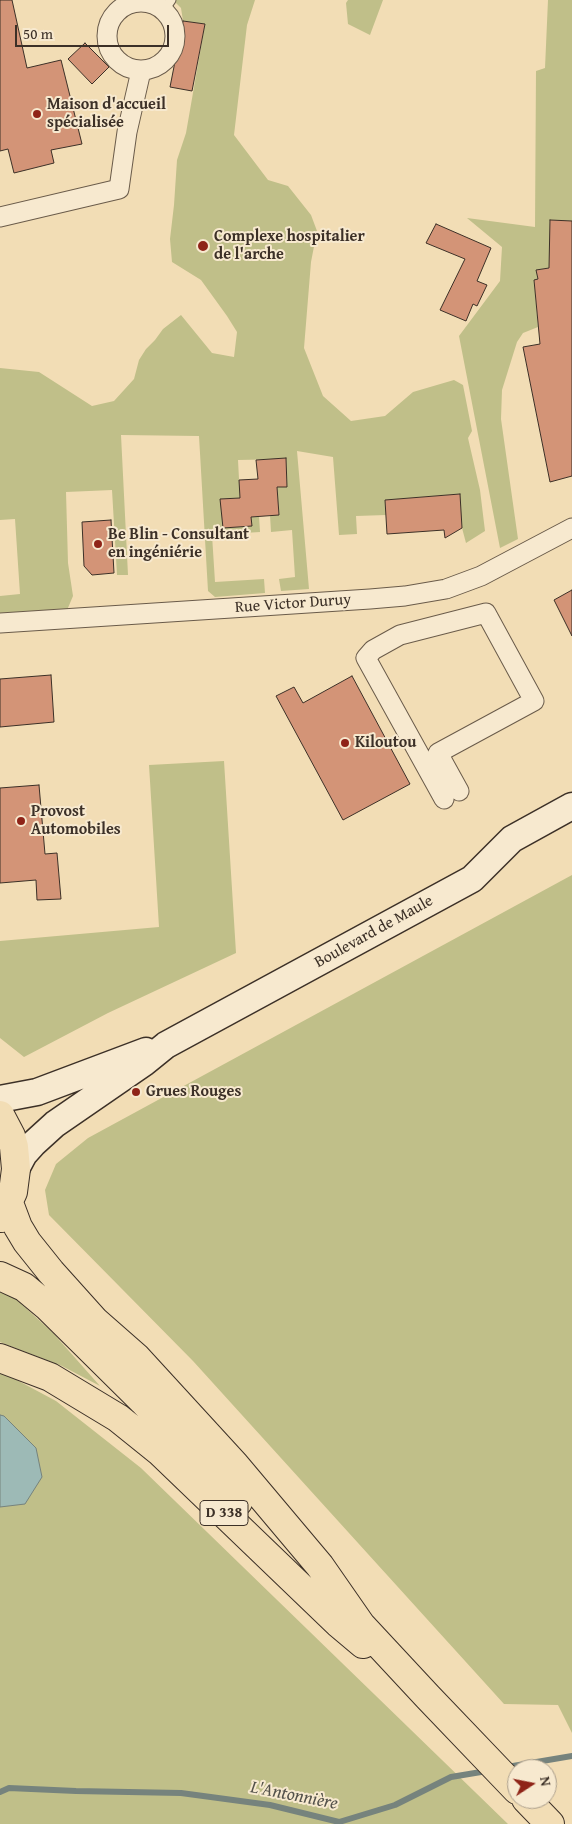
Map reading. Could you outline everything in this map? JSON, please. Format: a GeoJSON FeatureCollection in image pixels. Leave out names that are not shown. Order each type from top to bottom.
{"type":"FeatureCollection","features":[{"type":"Feature","properties":{"kind":"main road","name":"Boulevard de Maule"},"geometry":{"type":"LineString","coordinates":[[16,1169],[24,1154],[55,1124],[145,1062],[166,1045],[472,879],[512,839],[572,806]]}},
{"type":"Feature","properties":{"kind":"main road","name":"Boulevard de Maule"},"geometry":{"type":"LineString","coordinates":[[0,1099],[37,1092],[135,1054],[166,1045]]}},
{"type":"Feature","properties":{"kind":"main road"},"geometry":{"type":"LineString","coordinates":[[0,1115],[11,1136],[16,1169],[14,1186],[5,1211]]}},
{"type":"Feature","properties":{"kind":"main road","name":"D 338"},"geometry":{"type":"LineString","coordinates":[[5,1211],[51,1272],[95,1321],[136,1357],[236,1465],[320,1566],[362,1625],[507,1779]]}},
{"type":"Feature","properties":{"kind":"main road","name":"D 338"},"geometry":{"type":"LineString","coordinates":[[0,1276],[24,1286],[54,1313],[143,1401],[330,1600],[362,1625]]}},
{"type":"Feature","properties":{"kind":"main road","name":"D 338"},"geometry":{"type":"LineString","coordinates":[[0,1358],[50,1377],[118,1418],[210,1499],[338,1624],[428,1697]]}},
{"type":"Feature","properties":{"kind":"main road","name":"D 338"},"geometry":{"type":"LineString","coordinates":[[536,1809],[550,1824]]}},
{"type":"Feature","properties":{"kind":"street"},"geometry":{"type":"LineString","coordinates":[[145,1],[168,5],[176,38],[173,48],[161,65],[141,71],[130,69],[120,64],[112,56],[107,45],[106,34],[109,23],[114,14],[123,6],[133,2],[145,1]]}},
{"type":"Feature","properties":{"kind":"street"},"geometry":{"type":"LineString","coordinates":[[0,216],[119,189],[127,132],[141,71]]}},
{"type":"Feature","properties":{"kind":"street","name":"Rue Victor Duruy"},"geometry":{"type":"LineString","coordinates":[[0,623],[405,596],[446,589],[481,576],[572,528]]}},
{"type":"Feature","properties":{"kind":"street"},"geometry":{"type":"LineString","coordinates":[[486,612],[534,701],[438,753],[452,795],[366,658],[373,650],[400,635],[486,612]]}},
{"type":"Feature","properties":{"kind":"shaded area"},"geometry":{"type":"Polygon","coordinates":[[[173,0],[255,0],[247,25],[234,135],[268,180],[288,186],[311,215],[317,231],[311,262],[304,348],[323,396],[351,421],[385,416],[413,392],[454,380],[463,385],[472,431],[468,438],[480,490],[485,531],[466,543],[462,528],[459,494],[385,500],[386,515],[356,516],[357,534],[339,535],[333,457],[297,451],[309,589],[281,591],[279,579],[295,577],[292,530],[271,532],[270,515],[279,514],[277,487],[287,486],[286,459],[238,460],[240,498],[221,499],[223,528],[251,526],[251,517],[259,516],[260,532],[212,535],[215,582],[264,579],[265,593],[215,597],[208,591],[199,436],[121,435],[128,575],[117,575],[112,490],[66,492],[68,563],[73,596],[65,615],[44,615],[41,611],[0,613],[0,596],[20,594],[15,519],[0,520],[0,368],[39,372],[92,406],[114,401],[134,379],[139,360],[146,349],[163,329],[181,315],[212,353],[234,357],[237,332],[227,316],[201,280],[172,262],[170,239],[177,160],[186,133],[205,24],[183,21],[181,8],[173,0]]]}},
{"type":"Feature","properties":{"kind":"shaded area"},"geometry":{"type":"Polygon","coordinates":[[[348,0],[383,0],[370,35],[348,24],[346,3],[348,0]]]}},
{"type":"Feature","properties":{"kind":"shaded area"},"geometry":{"type":"Polygon","coordinates":[[[548,0],[572,0],[572,221],[550,220],[553,267],[537,270],[538,279],[534,280],[538,327],[523,333],[517,342],[502,390],[501,419],[518,539],[500,548],[459,336],[500,281],[502,247],[467,218],[535,227],[536,71],[545,68],[548,0]]]}},
{"type":"Feature","properties":{"kind":"shaded area"},"geometry":{"type":"Polygon","coordinates":[[[224,761],[236,953],[108,1013],[24,1057],[0,1038],[0,941],[159,927],[149,765],[224,761]]]}},
{"type":"Feature","properties":{"kind":"shaded area"},"geometry":{"type":"Polygon","coordinates":[[[572,875],[572,1733],[558,1705],[504,1704],[193,1361],[49,1215],[45,1190],[56,1164],[88,1138],[572,875]]]}},
{"type":"Feature","properties":{"kind":"shaded area"},"geometry":{"type":"Polygon","coordinates":[[[0,1292],[16,1299],[53,1333],[100,1386],[62,1366],[0,1342],[0,1292]]]}},
{"type":"Feature","properties":{"kind":"shaded area"},"geometry":{"type":"Polygon","coordinates":[[[0,1371],[56,1401],[141,1468],[508,1824],[0,1824],[0,1371]]]}},
{"type":"Feature","properties":{"kind":"water"},"geometry":{"type":"Polygon","coordinates":[[[0,1415],[4,1416],[36,1448],[42,1477],[25,1504],[0,1507],[0,1415]]]}},
{"type":"Feature","properties":{"kind":"building","name":"Maison d'accueil spécialisée"},"geometry":{"type":"Polygon","coordinates":[[[0,0],[12,0],[27,68],[61,60],[82,144],[51,150],[54,163],[14,173],[8,149],[0,151],[0,0]]]}},
{"type":"Feature","properties":{"kind":"building"},"geometry":{"type":"Polygon","coordinates":[[[183,21],[205,24],[192,91],[170,87],[183,21]]]}},
{"type":"Feature","properties":{"kind":"building"},"geometry":{"type":"Polygon","coordinates":[[[85,43],[109,67],[92,84],[68,59],[85,43]]]}},
{"type":"Feature","properties":{"kind":"building"},"geometry":{"type":"Polygon","coordinates":[[[550,220],[572,221],[572,476],[550,482],[523,347],[540,344],[534,280],[538,279],[536,270],[549,268],[550,220]]]}},
{"type":"Feature","properties":{"kind":"building"},"geometry":{"type":"Polygon","coordinates":[[[436,224],[491,248],[477,281],[487,285],[477,306],[473,304],[466,321],[440,310],[465,259],[426,243],[436,224]]]}},
{"type":"Feature","properties":{"kind":"building"},"geometry":{"type":"Polygon","coordinates":[[[286,458],[287,487],[277,487],[279,515],[251,517],[252,526],[223,528],[220,499],[240,498],[239,480],[258,479],[256,460],[286,458]]]}},
{"type":"Feature","properties":{"kind":"building"},"geometry":{"type":"Polygon","coordinates":[[[460,494],[462,528],[445,538],[444,530],[387,534],[385,500],[460,494]]]}},
{"type":"Feature","properties":{"kind":"building","name":"Be Blin - Consultant en ingéniérie"},"geometry":{"type":"Polygon","coordinates":[[[111,520],[114,573],[92,575],[84,566],[82,522],[111,520]]]}},
{"type":"Feature","properties":{"kind":"building"},"geometry":{"type":"Polygon","coordinates":[[[572,590],[572,636],[554,600],[572,590]]]}},
{"type":"Feature","properties":{"kind":"building"},"geometry":{"type":"Polygon","coordinates":[[[51,675],[54,722],[0,727],[0,679],[51,675]]]}},
{"type":"Feature","properties":{"kind":"building","name":"Kiloutou"},"geometry":{"type":"Polygon","coordinates":[[[352,676],[410,784],[343,820],[276,696],[294,687],[303,703],[352,676]]]}},
{"type":"Feature","properties":{"kind":"building","name":"Provost Automobiles"},"geometry":{"type":"Polygon","coordinates":[[[39,785],[45,854],[57,853],[61,899],[37,900],[36,880],[0,883],[0,788],[39,785]]]}},
{"type":"Feature","properties":{"kind":"waterway","name":"L'Antonnière"},"geometry":{"type":"LineString","coordinates":[[554,1759],[572,1756]]}},
{"type":"Feature","properties":{"kind":"waterway","name":"L'Antonnière"},"geometry":{"type":"LineString","coordinates":[[0,1792],[9,1788],[181,1793],[270,1805],[339,1822],[395,1805],[451,1777],[487,1771]]}},
{"type":"Feature","properties":{"kind":"place","name":"Maison d'accueil spécialisée"},"geometry":{"type":"Point","coordinates":[37,114]}},
{"type":"Feature","properties":{"kind":"place","name":"Complexe hospitalier de l'arche"},"geometry":{"type":"Point","coordinates":[203,246]}},
{"type":"Feature","properties":{"kind":"place","name":"Be Blin - Consultant en ingéniérie"},"geometry":{"type":"Point","coordinates":[98,544]}},
{"type":"Feature","properties":{"kind":"place","name":"Kiloutou"},"geometry":{"type":"Point","coordinates":[345,743]}},
{"type":"Feature","properties":{"kind":"place","name":"Provost Automobiles"},"geometry":{"type":"Point","coordinates":[21,821]}},
{"type":"Feature","properties":{"kind":"place","name":"Grues Rouges"},"geometry":{"type":"Point","coordinates":[136,1092]}}]}
